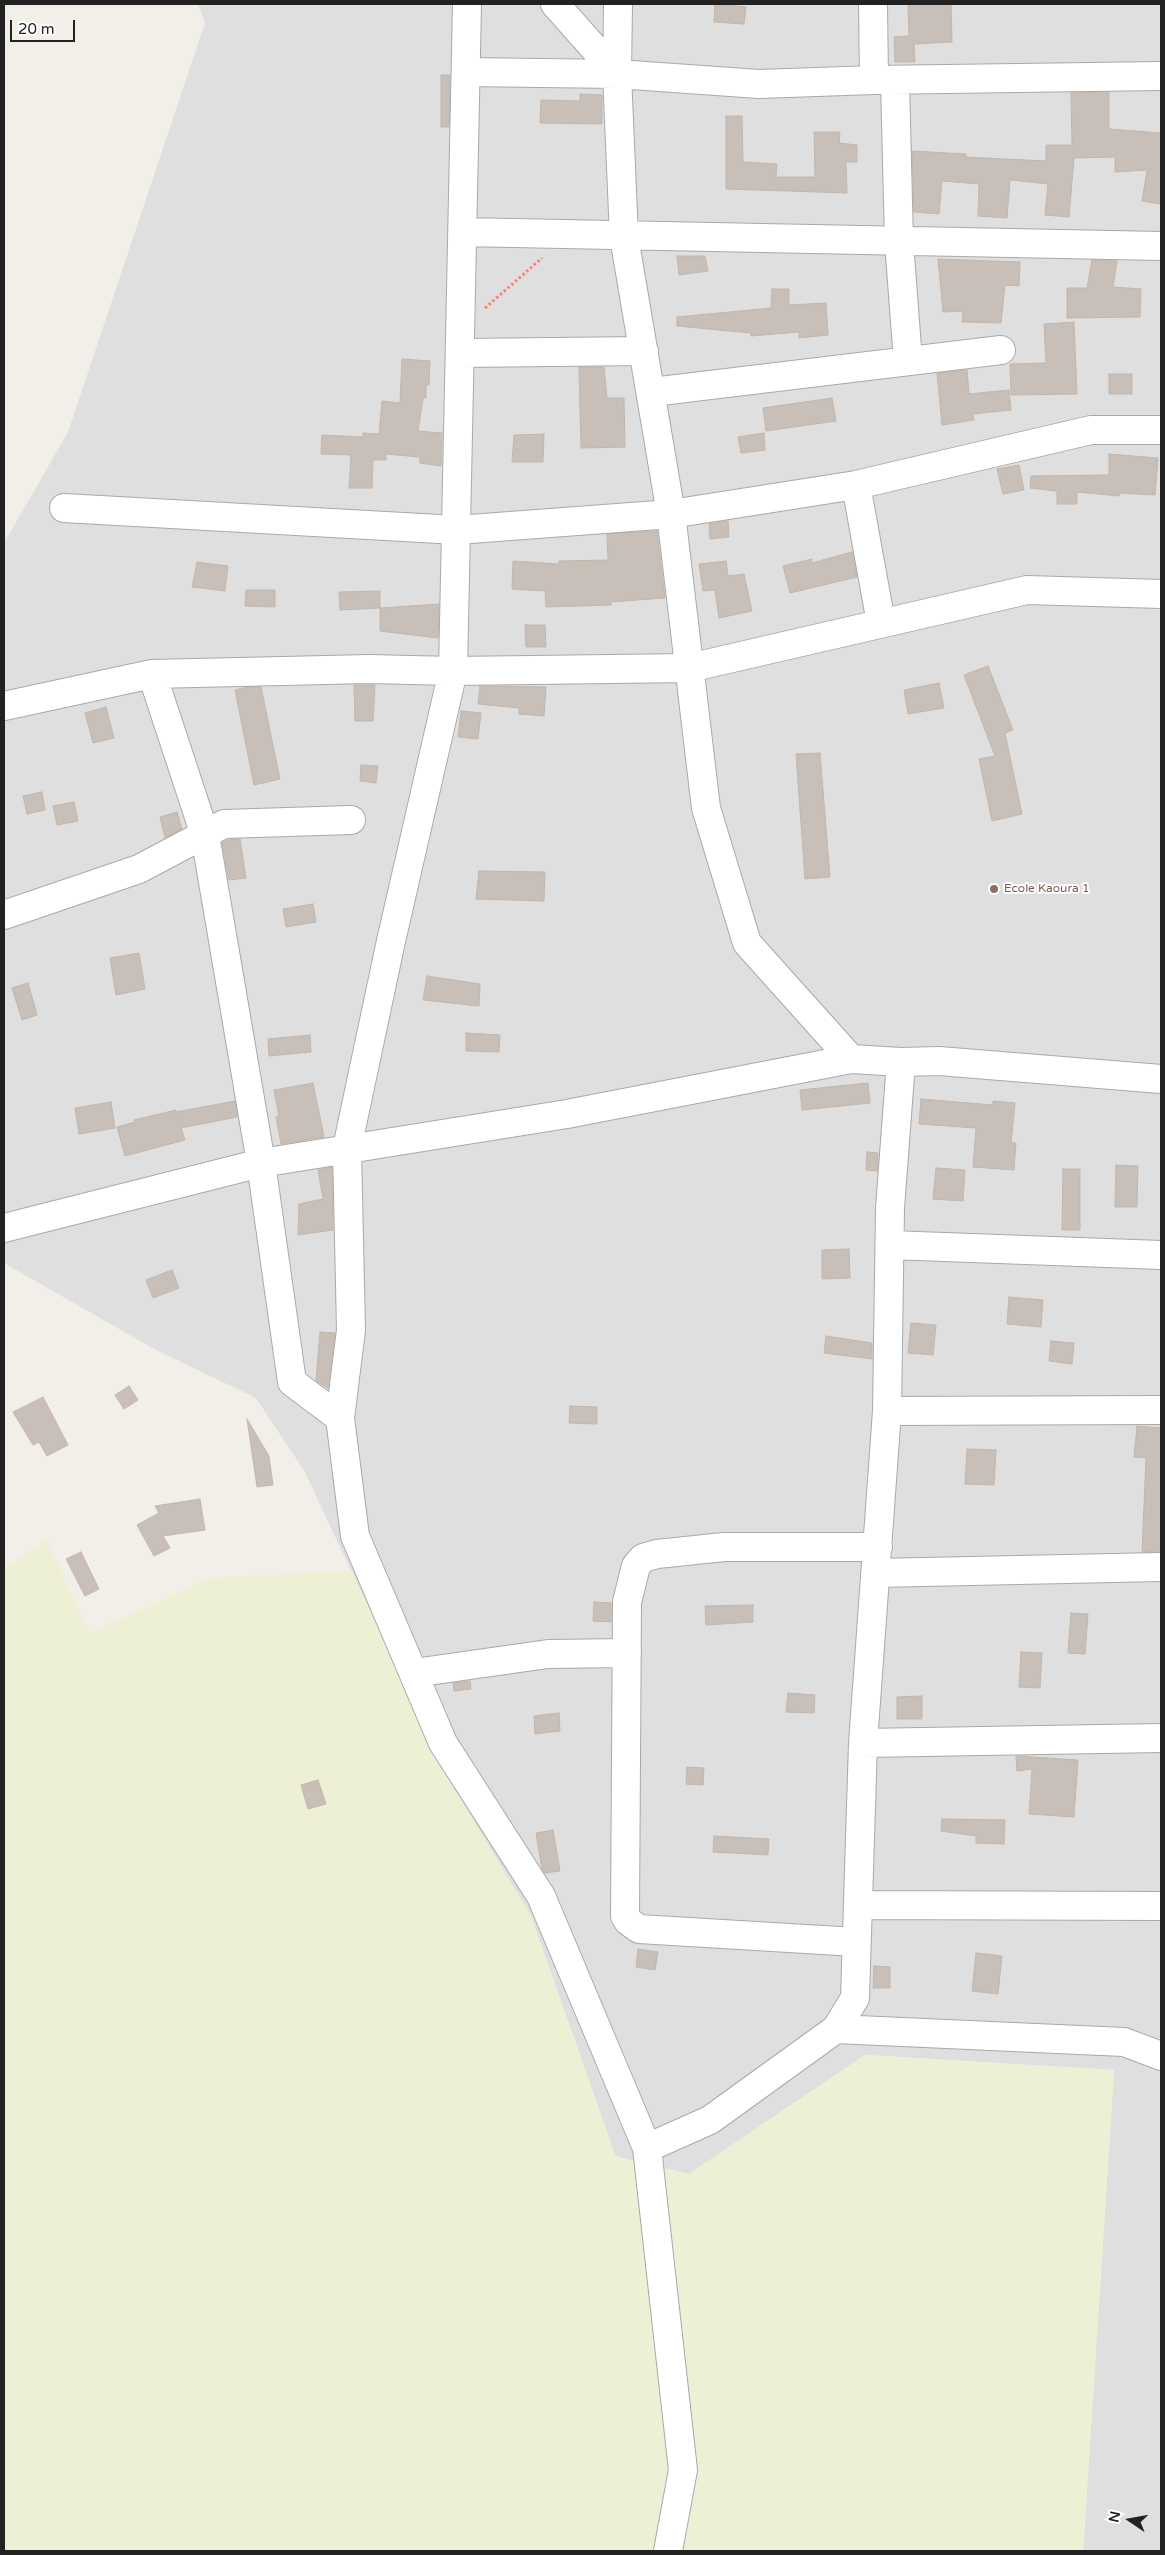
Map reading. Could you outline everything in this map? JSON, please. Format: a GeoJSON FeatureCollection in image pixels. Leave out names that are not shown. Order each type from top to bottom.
{"type":"FeatureCollection","features":[{"type":"Feature","properties":{"kind":"street"},"geometry":{"type":"LineString","coordinates":[[467,4],[453,671],[390,940],[347,1148],[351,1330],[340,1418],[355,1536],[443,1742],[540,1896],[647,2148],[683,2470],[668,2551]]}},
{"type":"Feature","properties":{"kind":"street"},"geometry":{"type":"LineString","coordinates":[[555,4],[617,74]]}},
{"type":"Feature","properties":{"kind":"street"},"geometry":{"type":"LineString","coordinates":[[618,4],[617,74],[624,237],[652,392],[671,514],[706,808],[747,943],[850,1059]]}},
{"type":"Feature","properties":{"kind":"street"},"geometry":{"type":"LineString","coordinates":[[873,4],[884,81],[908,361]]}},
{"type":"Feature","properties":{"kind":"street"},"geometry":{"type":"LineString","coordinates":[[466,72],[617,74],[759,84],[1161,76]]}},
{"type":"Feature","properties":{"kind":"street"},"geometry":{"type":"LineString","coordinates":[[463,232],[624,237],[1161,246]]}},
{"type":"Feature","properties":{"kind":"street"},"geometry":{"type":"LineString","coordinates":[[461,341],[644,350]]}},
{"type":"Feature","properties":{"kind":"street"},"geometry":{"type":"LineString","coordinates":[[652,392],[1001,350]]}},
{"type":"Feature","properties":{"kind":"street"},"geometry":{"type":"LineString","coordinates":[[64,508],[457,530],[671,514],[856,485],[1091,430],[1161,430]]}},
{"type":"Feature","properties":{"kind":"street"},"geometry":{"type":"LineString","coordinates":[[856,485],[881,623]]}},
{"type":"Feature","properties":{"kind":"street"},"geometry":{"type":"LineString","coordinates":[[4,706],[152,674],[370,669],[453,671],[689,668],[1027,590],[1161,594]]}},
{"type":"Feature","properties":{"kind":"street"},"geometry":{"type":"LineString","coordinates":[[152,674],[205,835],[261,1163],[292,1382],[340,1418]]}},
{"type":"Feature","properties":{"kind":"street"},"geometry":{"type":"LineString","coordinates":[[4,915],[139,869],[224,824],[351,820]]}},
{"type":"Feature","properties":{"kind":"street"},"geometry":{"type":"LineString","coordinates":[[4,1228],[261,1163],[567,1114],[850,1059],[901,1062],[939,1061],[1161,1079]]}},
{"type":"Feature","properties":{"kind":"street"},"geometry":{"type":"LineString","coordinates":[[647,2148],[710,2120],[836,2029],[855,1998],[863,1743],[886,1411],[890,1245],[901,1062]]}},
{"type":"Feature","properties":{"kind":"street"},"geometry":{"type":"LineString","coordinates":[[890,1245],[1161,1255]]}},
{"type":"Feature","properties":{"kind":"street"},"geometry":{"type":"LineString","coordinates":[[886,1411],[1161,1410]]}},
{"type":"Feature","properties":{"kind":"street"},"geometry":{"type":"LineString","coordinates":[[856,1942],[639,1929],[628,1921],[626,1916],[627,1602],[636,1566],[643,1558],[657,1554],[724,1547],[877,1560],[1161,1567]]}},
{"type":"Feature","properties":{"kind":"street"},"geometry":{"type":"LineString","coordinates":[[414,1673],[548,1654],[627,1653]]}},
{"type":"Feature","properties":{"kind":"street"},"geometry":{"type":"LineString","coordinates":[[863,1743],[1161,1738]]}},
{"type":"Feature","properties":{"kind":"street"},"geometry":{"type":"LineString","coordinates":[[858,1904],[1161,1906]]}},
{"type":"Feature","properties":{"kind":"street"},"geometry":{"type":"LineString","coordinates":[[836,2029],[1124,2042],[1161,2056]]}},
{"type":"Feature","properties":{"kind":"path"},"geometry":{"type":"LineString","coordinates":[[461,341],[568,235]]}},
{"type":"Feature","properties":{"kind":"shaded area"},"geometry":{"type":"Polygon","coordinates":[[[198,4],[1161,4],[1161,2551],[1083,2551],[1114,2070],[865,2055],[689,2174],[615,2156],[531,1916],[444,1772],[305,1472],[256,1398],[154,1349],[4,1263],[4,543],[68,432],[205,23],[198,4]]]}},
{"type":"Feature","properties":{"kind":"green space"},"geometry":{"type":"Polygon","coordinates":[[[47,1540],[90,1634],[208,1578],[352,1571],[444,1772],[531,1916],[616,2157],[689,2174],[865,2055],[1114,2070],[1083,2551],[4,2551],[4,1568],[47,1540]]]}},
{"type":"Feature","properties":{"kind":"building"},"geometry":{"type":"Polygon","coordinates":[[[715,4],[746,7],[744,24],[714,22],[715,4]]]}},
{"type":"Feature","properties":{"kind":"building"},"geometry":{"type":"Polygon","coordinates":[[[908,4],[951,4],[952,42],[914,44],[915,62],[895,62],[894,37],[909,36],[908,4]]]}},
{"type":"Feature","properties":{"kind":"building"},"geometry":{"type":"Polygon","coordinates":[[[441,75],[450,75],[449,127],[441,127],[441,75]]]}},
{"type":"Feature","properties":{"kind":"building"},"geometry":{"type":"Polygon","coordinates":[[[1109,92],[1109,129],[1161,133],[1161,204],[1142,201],[1147,170],[1115,172],[1115,157],[1074,158],[1069,217],[1045,215],[1048,184],[1010,180],[1007,218],[978,216],[979,184],[942,181],[939,214],[914,212],[912,151],[966,154],[966,157],[1046,161],[1046,145],[1072,145],[1071,93],[1109,92]]]}},
{"type":"Feature","properties":{"kind":"building"},"geometry":{"type":"Polygon","coordinates":[[[580,94],[602,95],[602,124],[540,123],[541,100],[580,101],[580,94]]]}},
{"type":"Feature","properties":{"kind":"building"},"geometry":{"type":"Polygon","coordinates":[[[726,116],[742,116],[743,162],[777,164],[776,177],[815,177],[814,132],[840,132],[839,143],[857,145],[857,162],[846,162],[847,193],[726,189],[726,116]]]}},
{"type":"Feature","properties":{"kind":"building"},"geometry":{"type":"Polygon","coordinates":[[[677,256],[705,256],[708,271],[679,275],[677,256]]]}},
{"type":"Feature","properties":{"kind":"building"},"geometry":{"type":"Polygon","coordinates":[[[938,259],[1020,262],[1019,286],[1005,285],[1001,323],[962,322],[963,311],[943,312],[938,259]]]}},
{"type":"Feature","properties":{"kind":"building"},"geometry":{"type":"Polygon","coordinates":[[[1092,260],[1117,261],[1113,287],[1141,289],[1140,317],[1067,318],[1067,288],[1087,288],[1092,260]]]}},
{"type":"Feature","properties":{"kind":"building"},"geometry":{"type":"Polygon","coordinates":[[[772,289],[789,289],[789,305],[826,303],[828,335],[799,338],[799,332],[751,336],[751,333],[677,326],[677,317],[771,308],[772,289]]]}},
{"type":"Feature","properties":{"kind":"building"},"geometry":{"type":"Polygon","coordinates":[[[1074,322],[1077,394],[1011,395],[1010,364],[1046,363],[1044,324],[1074,322]]]}},
{"type":"Feature","properties":{"kind":"building"},"geometry":{"type":"Polygon","coordinates":[[[402,359],[430,361],[429,385],[426,385],[426,398],[423,398],[418,431],[442,433],[441,466],[420,463],[420,457],[386,454],[386,460],[373,460],[372,488],[349,488],[351,455],[321,454],[322,435],[363,437],[363,433],[379,434],[382,401],[400,403],[402,359]]]}},
{"type":"Feature","properties":{"kind":"building"},"geometry":{"type":"Polygon","coordinates":[[[579,367],[604,367],[607,398],[624,398],[625,447],[581,448],[579,367]]]}},
{"type":"Feature","properties":{"kind":"building"},"geometry":{"type":"Polygon","coordinates":[[[967,370],[969,394],[1009,390],[1011,410],[973,414],[974,420],[942,425],[937,373],[967,370]]]}},
{"type":"Feature","properties":{"kind":"building"},"geometry":{"type":"Polygon","coordinates":[[[1109,374],[1132,374],[1132,394],[1109,394],[1109,374]]]}},
{"type":"Feature","properties":{"kind":"building"},"geometry":{"type":"Polygon","coordinates":[[[832,398],[836,421],[766,431],[763,408],[832,398]]]}},
{"type":"Feature","properties":{"kind":"building"},"geometry":{"type":"Polygon","coordinates":[[[764,433],[765,450],[741,453],[738,437],[764,433]]]}},
{"type":"Feature","properties":{"kind":"building"},"geometry":{"type":"Polygon","coordinates":[[[544,434],[543,462],[512,462],[514,435],[544,434]]]}},
{"type":"Feature","properties":{"kind":"building"},"geometry":{"type":"Polygon","coordinates":[[[1109,454],[1158,458],[1155,495],[1120,493],[1119,496],[1077,492],[1077,504],[1057,504],[1057,491],[1030,488],[1031,476],[1109,475],[1109,454]]]}},
{"type":"Feature","properties":{"kind":"building"},"geometry":{"type":"Polygon","coordinates":[[[1019,465],[1024,490],[1003,494],[997,469],[1019,465]]]}},
{"type":"Feature","properties":{"kind":"building"},"geometry":{"type":"Polygon","coordinates":[[[728,521],[729,537],[710,539],[709,524],[728,521]]]}},
{"type":"Feature","properties":{"kind":"building"},"geometry":{"type":"Polygon","coordinates":[[[657,531],[665,598],[611,602],[611,605],[546,607],[545,591],[512,589],[513,561],[559,564],[559,561],[608,560],[607,534],[657,531]]]}},
{"type":"Feature","properties":{"kind":"building"},"geometry":{"type":"Polygon","coordinates":[[[852,552],[857,577],[790,593],[783,566],[812,559],[812,563],[852,552]]]}},
{"type":"Feature","properties":{"kind":"building"},"geometry":{"type":"Polygon","coordinates":[[[726,561],[728,576],[744,574],[752,611],[719,618],[715,590],[703,591],[699,564],[726,561]]]}},
{"type":"Feature","properties":{"kind":"building"},"geometry":{"type":"Polygon","coordinates":[[[197,562],[228,566],[225,591],[192,587],[197,562]]]}},
{"type":"Feature","properties":{"kind":"building"},"geometry":{"type":"Polygon","coordinates":[[[246,590],[275,590],[275,607],[245,606],[246,590]]]}},
{"type":"Feature","properties":{"kind":"building"},"geometry":{"type":"Polygon","coordinates":[[[380,591],[380,608],[340,610],[339,592],[380,591]]]}},
{"type":"Feature","properties":{"kind":"building"},"geometry":{"type":"Polygon","coordinates":[[[439,604],[438,638],[380,631],[380,608],[439,604]]]}},
{"type":"Feature","properties":{"kind":"building"},"geometry":{"type":"Polygon","coordinates":[[[525,625],[545,625],[546,647],[526,647],[525,625]]]}},
{"type":"Feature","properties":{"kind":"building"},"geometry":{"type":"Polygon","coordinates":[[[988,666],[1013,730],[1005,733],[1022,814],[992,821],[979,759],[995,756],[964,675],[988,666]]]}},
{"type":"Feature","properties":{"kind":"building"},"geometry":{"type":"Polygon","coordinates":[[[939,683],[944,708],[908,714],[904,690],[939,683]]]}},
{"type":"Feature","properties":{"kind":"building"},"geometry":{"type":"Polygon","coordinates":[[[354,685],[375,685],[373,721],[355,721],[354,685]]]}},
{"type":"Feature","properties":{"kind":"building"},"geometry":{"type":"Polygon","coordinates":[[[480,686],[546,687],[544,716],[519,714],[519,708],[478,704],[480,686]]]}},
{"type":"Feature","properties":{"kind":"building"},"geometry":{"type":"Polygon","coordinates":[[[247,687],[261,687],[280,779],[254,785],[235,690],[247,687]]]}},
{"type":"Feature","properties":{"kind":"building"},"geometry":{"type":"Polygon","coordinates":[[[106,707],[114,738],[93,743],[85,713],[106,707]]]}},
{"type":"Feature","properties":{"kind":"building"},"geometry":{"type":"Polygon","coordinates":[[[461,711],[481,713],[478,739],[458,737],[461,711]]]}},
{"type":"Feature","properties":{"kind":"building"},"geometry":{"type":"Polygon","coordinates":[[[820,753],[830,877],[805,879],[796,754],[820,753]]]}},
{"type":"Feature","properties":{"kind":"building"},"geometry":{"type":"Polygon","coordinates":[[[361,765],[378,766],[376,783],[360,781],[361,765]]]}},
{"type":"Feature","properties":{"kind":"building"},"geometry":{"type":"Polygon","coordinates":[[[42,792],[45,810],[27,814],[23,796],[42,792]]]}},
{"type":"Feature","properties":{"kind":"building"},"geometry":{"type":"Polygon","coordinates":[[[74,802],[78,821],[57,825],[53,806],[74,802]]]}},
{"type":"Feature","properties":{"kind":"building"},"geometry":{"type":"Polygon","coordinates":[[[177,812],[182,829],[165,838],[160,817],[177,812]]]}},
{"type":"Feature","properties":{"kind":"building"},"geometry":{"type":"Polygon","coordinates":[[[240,839],[246,878],[229,880],[222,843],[228,840],[240,839]]]}},
{"type":"Feature","properties":{"kind":"building"},"geometry":{"type":"Polygon","coordinates":[[[479,871],[545,872],[544,901],[476,899],[479,871]]]}},
{"type":"Feature","properties":{"kind":"building"},"geometry":{"type":"Polygon","coordinates":[[[313,904],[316,922],[286,927],[283,909],[313,904]]]}},
{"type":"Feature","properties":{"kind":"building"},"geometry":{"type":"Polygon","coordinates":[[[139,953],[145,989],[116,995],[110,958],[139,953]]]}},
{"type":"Feature","properties":{"kind":"building"},"geometry":{"type":"Polygon","coordinates":[[[427,976],[480,984],[479,1006],[423,1000],[427,976]]]}},
{"type":"Feature","properties":{"kind":"building"},"geometry":{"type":"Polygon","coordinates":[[[28,983],[37,1015],[22,1020],[12,988],[28,983]]]}},
{"type":"Feature","properties":{"kind":"building"},"geometry":{"type":"Polygon","coordinates":[[[466,1033],[500,1035],[499,1052],[466,1051],[466,1033]]]}},
{"type":"Feature","properties":{"kind":"building"},"geometry":{"type":"Polygon","coordinates":[[[310,1035],[311,1052],[269,1056],[268,1039],[310,1035]]]}},
{"type":"Feature","properties":{"kind":"building"},"geometry":{"type":"Polygon","coordinates":[[[313,1083],[324,1137],[281,1144],[276,1117],[279,1116],[274,1090],[313,1083]]]}},
{"type":"Feature","properties":{"kind":"building"},"geometry":{"type":"Polygon","coordinates":[[[868,1083],[870,1103],[802,1110],[800,1090],[868,1083]]]}},
{"type":"Feature","properties":{"kind":"building"},"geometry":{"type":"Polygon","coordinates":[[[921,1099],[993,1105],[993,1101],[1015,1103],[1011,1143],[1016,1143],[1014,1170],[973,1167],[976,1128],[919,1124],[921,1099]]]}},
{"type":"Feature","properties":{"kind":"building"},"geometry":{"type":"Polygon","coordinates":[[[235,1101],[237,1117],[181,1128],[185,1140],[125,1156],[117,1127],[135,1122],[134,1120],[176,1110],[176,1112],[235,1101]]]}},
{"type":"Feature","properties":{"kind":"building"},"geometry":{"type":"Polygon","coordinates":[[[111,1102],[115,1128],[79,1134],[75,1108],[111,1102]]]}},
{"type":"Feature","properties":{"kind":"building"},"geometry":{"type":"Polygon","coordinates":[[[867,1152],[878,1153],[877,1171],[866,1170],[867,1152]]]}},
{"type":"Feature","properties":{"kind":"building"},"geometry":{"type":"Polygon","coordinates":[[[1116,1165],[1138,1166],[1137,1207],[1115,1207],[1116,1165]]]}},
{"type":"Feature","properties":{"kind":"building"},"geometry":{"type":"Polygon","coordinates":[[[332,1167],[333,1230],[298,1235],[299,1204],[323,1199],[318,1170],[332,1167]]]}},
{"type":"Feature","properties":{"kind":"building"},"geometry":{"type":"Polygon","coordinates":[[[936,1168],[965,1170],[963,1201],[933,1199],[936,1168]]]}},
{"type":"Feature","properties":{"kind":"building"},"geometry":{"type":"Polygon","coordinates":[[[1063,1169],[1080,1169],[1080,1230],[1062,1230],[1063,1169]]]}},
{"type":"Feature","properties":{"kind":"building"},"geometry":{"type":"Polygon","coordinates":[[[849,1249],[850,1278],[822,1279],[822,1250],[849,1249]]]}},
{"type":"Feature","properties":{"kind":"building"},"geometry":{"type":"Polygon","coordinates":[[[172,1270],[179,1288],[153,1298],[146,1280],[172,1270]]]}},
{"type":"Feature","properties":{"kind":"building"},"geometry":{"type":"Polygon","coordinates":[[[1009,1297],[1043,1300],[1041,1327],[1007,1324],[1009,1297]]]}},
{"type":"Feature","properties":{"kind":"building"},"geometry":{"type":"Polygon","coordinates":[[[911,1323],[936,1325],[933,1355],[908,1353],[911,1323]]]}},
{"type":"Feature","properties":{"kind":"building"},"geometry":{"type":"Polygon","coordinates":[[[320,1332],[335,1333],[328,1388],[316,1381],[320,1332]]]}},
{"type":"Feature","properties":{"kind":"building"},"geometry":{"type":"Polygon","coordinates":[[[826,1336],[872,1343],[872,1359],[824,1353],[826,1336]]]}},
{"type":"Feature","properties":{"kind":"building"},"geometry":{"type":"Polygon","coordinates":[[[1051,1341],[1074,1343],[1072,1364],[1049,1361],[1051,1341]]]}},
{"type":"Feature","properties":{"kind":"building"},"geometry":{"type":"Polygon","coordinates":[[[129,1386],[138,1400],[124,1409],[115,1395],[129,1386]]]}},
{"type":"Feature","properties":{"kind":"building"},"geometry":{"type":"Polygon","coordinates":[[[43,1397],[68,1445],[47,1456],[39,1442],[33,1445],[13,1412],[43,1397]]]}},
{"type":"Feature","properties":{"kind":"building"},"geometry":{"type":"Polygon","coordinates":[[[570,1406],[597,1407],[597,1424],[569,1423],[570,1406]]]}},
{"type":"Feature","properties":{"kind":"building"},"geometry":{"type":"Polygon","coordinates":[[[247,1419],[269,1456],[273,1485],[257,1487],[247,1419]]]}},
{"type":"Feature","properties":{"kind":"building"},"geometry":{"type":"Polygon","coordinates":[[[1137,1426],[1161,1428],[1161,1551],[1142,1552],[1146,1458],[1134,1457],[1137,1426]]]}},
{"type":"Feature","properties":{"kind":"building"},"geometry":{"type":"Polygon","coordinates":[[[967,1449],[996,1450],[994,1485],[965,1484],[967,1449]]]}},
{"type":"Feature","properties":{"kind":"building"},"geometry":{"type":"Polygon","coordinates":[[[200,1499],[205,1530],[163,1536],[170,1548],[154,1556],[137,1525],[159,1513],[155,1506],[200,1499]]]}},
{"type":"Feature","properties":{"kind":"building"},"geometry":{"type":"Polygon","coordinates":[[[81,1552],[99,1589],[85,1596],[66,1559],[81,1552]]]}},
{"type":"Feature","properties":{"kind":"building"},"geometry":{"type":"Polygon","coordinates":[[[594,1602],[611,1603],[611,1622],[593,1621],[594,1602]]]}},
{"type":"Feature","properties":{"kind":"building"},"geometry":{"type":"Polygon","coordinates":[[[753,1605],[753,1622],[706,1625],[705,1606],[753,1605]]]}},
{"type":"Feature","properties":{"kind":"building"},"geometry":{"type":"Polygon","coordinates":[[[1071,1613],[1088,1614],[1085,1654],[1068,1653],[1071,1613]]]}},
{"type":"Feature","properties":{"kind":"building"},"geometry":{"type":"Polygon","coordinates":[[[1021,1652],[1042,1653],[1040,1688],[1019,1687],[1021,1652]]]}},
{"type":"Feature","properties":{"kind":"building"},"geometry":{"type":"Polygon","coordinates":[[[470,1681],[471,1689],[454,1691],[453,1683],[470,1681]]]}},
{"type":"Feature","properties":{"kind":"building"},"geometry":{"type":"Polygon","coordinates":[[[788,1693],[815,1695],[814,1713],[786,1712],[788,1693]]]}},
{"type":"Feature","properties":{"kind":"building"},"geometry":{"type":"Polygon","coordinates":[[[922,1696],[922,1719],[897,1719],[897,1697],[922,1696]]]}},
{"type":"Feature","properties":{"kind":"building"},"geometry":{"type":"Polygon","coordinates":[[[559,1713],[560,1731],[535,1734],[534,1716],[559,1713]]]}},
{"type":"Feature","properties":{"kind":"building"},"geometry":{"type":"Polygon","coordinates":[[[1016,1756],[1078,1760],[1074,1817],[1029,1814],[1032,1769],[1017,1771],[1016,1756]]]}},
{"type":"Feature","properties":{"kind":"building"},"geometry":{"type":"Polygon","coordinates":[[[687,1767],[704,1768],[703,1785],[686,1784],[687,1767]]]}},
{"type":"Feature","properties":{"kind":"building"},"geometry":{"type":"Polygon","coordinates":[[[318,1780],[326,1804],[308,1809],[301,1785],[318,1780]]]}},
{"type":"Feature","properties":{"kind":"building"},"geometry":{"type":"Polygon","coordinates":[[[942,1819],[1005,1820],[1004,1844],[976,1843],[976,1836],[941,1831],[942,1819]]]}},
{"type":"Feature","properties":{"kind":"building"},"geometry":{"type":"Polygon","coordinates":[[[553,1830],[560,1871],[545,1873],[542,1869],[536,1833],[553,1830]]]}},
{"type":"Feature","properties":{"kind":"building"},"geometry":{"type":"Polygon","coordinates":[[[714,1836],[769,1839],[768,1855],[713,1852],[714,1836]]]}},
{"type":"Feature","properties":{"kind":"building"},"geometry":{"type":"Polygon","coordinates":[[[638,1949],[658,1952],[655,1970],[636,1967],[638,1949]]]}},
{"type":"Feature","properties":{"kind":"building"},"geometry":{"type":"Polygon","coordinates":[[[976,1953],[1002,1956],[998,1994],[972,1991],[976,1953]]]}},
{"type":"Feature","properties":{"kind":"building"},"geometry":{"type":"Polygon","coordinates":[[[874,1966],[890,1967],[890,1988],[873,1988],[874,1966]]]}},
{"type":"Feature","properties":{"kind":"place","name":"Ecole Kaoura 1"},"geometry":{"type":"Point","coordinates":[994,889]}}]}
